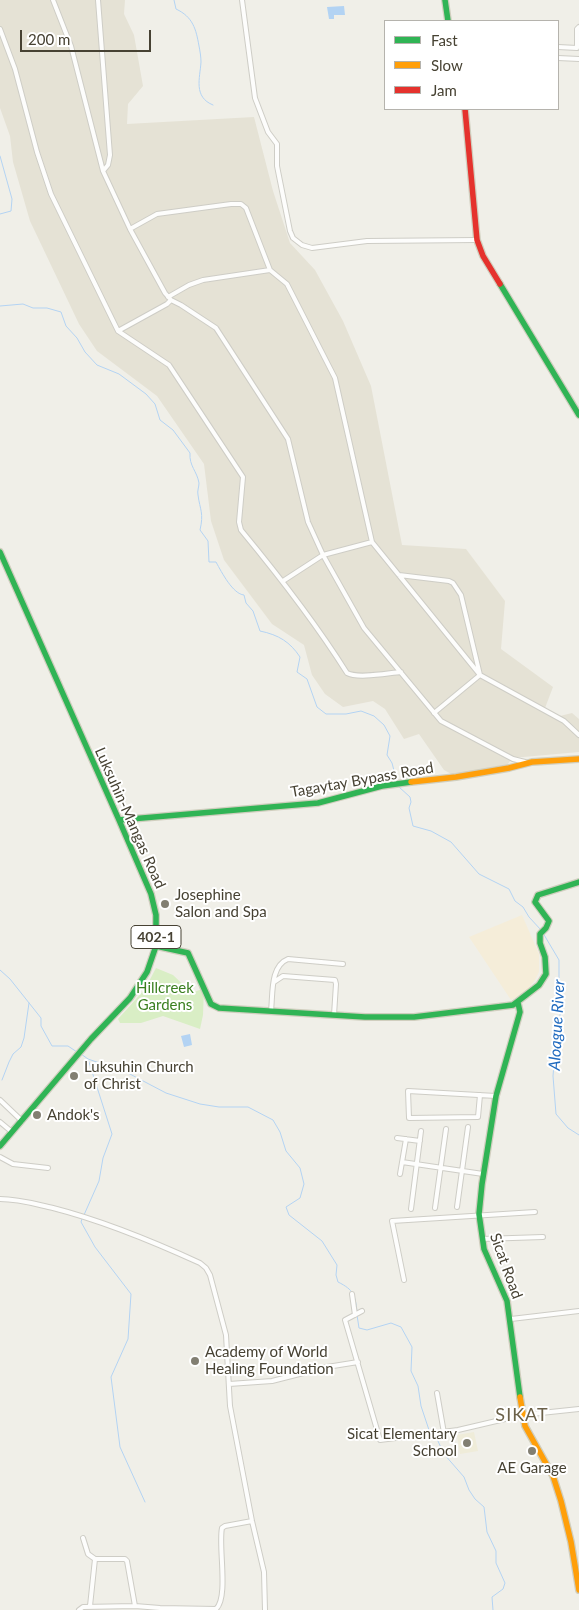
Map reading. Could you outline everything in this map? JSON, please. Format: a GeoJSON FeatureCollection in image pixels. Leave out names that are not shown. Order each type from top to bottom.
{"type":"FeatureCollection","features":[{"type":"Feature","properties":{"kind":"street"},"geometry":{"type":"LineString","coordinates":[[53,0],[71,46],[103,171],[130,229],[161,288],[170,298],[216,328],[288,439],[308,522],[323,555],[360,622],[441,721],[512,758],[532,762]]}},
{"type":"Feature","properties":{"kind":"street"},"geometry":{"type":"LineString","coordinates":[[98,0],[110,155],[108,164],[103,171]]}},
{"type":"Feature","properties":{"kind":"street"},"geometry":{"type":"LineString","coordinates":[[242,0],[255,98],[268,132],[276,144],[277,166],[293,238],[302,245],[312,248],[367,241],[477,240]]}},
{"type":"Feature","properties":{"kind":"street"},"geometry":{"type":"LineString","coordinates":[[445,0],[448,20]]}},
{"type":"Feature","properties":{"kind":"street"},"geometry":{"type":"LineString","coordinates":[[559,47],[578,48],[577,29],[579,26]]}},
{"type":"Feature","properties":{"kind":"street"},"geometry":{"type":"LineString","coordinates":[[0,29],[15,69],[37,152],[51,194],[118,331],[166,362],[243,477],[239,522],[241,530],[326,640],[347,673],[357,675],[401,672]]}},
{"type":"Feature","properties":{"kind":"street"},"geometry":{"type":"LineString","coordinates":[[559,58],[579,59]]}},
{"type":"Feature","properties":{"kind":"street"},"geometry":{"type":"LineString","coordinates":[[465,110],[477,240],[483,256],[551,372],[579,415]]}},
{"type":"Feature","properties":{"kind":"street"},"geometry":{"type":"LineString","coordinates":[[130,229],[157,214],[231,204],[241,204],[246,208],[270,270],[287,284],[335,378],[372,542],[480,675],[564,721],[579,735]]}},
{"type":"Feature","properties":{"kind":"street"},"geometry":{"type":"LineString","coordinates":[[118,331],[168,304],[170,298],[189,285],[203,280],[270,270]]}},
{"type":"Feature","properties":{"kind":"street"},"geometry":{"type":"LineString","coordinates":[[282,581],[323,555],[372,542]]}},
{"type":"Feature","properties":{"kind":"street","name":"Luksuhin-Mangas Road"},"geometry":{"type":"LineString","coordinates":[[0,552],[88,754],[119,820],[150,894],[156,915],[156,946],[140,986],[91,1039],[0,1146]]}},
{"type":"Feature","properties":{"kind":"street"},"geometry":{"type":"LineString","coordinates":[[399,575],[449,581],[452,583],[461,596],[480,675]]}},
{"type":"Feature","properties":{"kind":"street"},"geometry":{"type":"LineString","coordinates":[[434,713],[480,675]]}},
{"type":"Feature","properties":{"kind":"street","name":"Tagaytay Bypass Road"},"geometry":{"type":"LineString","coordinates":[[119,820],[318,803],[382,786],[456,777],[532,762],[579,759]]}},
{"type":"Feature","properties":{"kind":"street"},"geometry":{"type":"LineString","coordinates":[[156,946],[183,950],[191,955],[215,1007],[365,1017],[428,1016],[513,1005],[539,986],[546,974],[540,934],[550,925],[549,919],[539,909],[536,902],[538,895],[579,882]]}},
{"type":"Feature","properties":{"kind":"street"},"geometry":{"type":"LineString","coordinates":[[271,1011],[278,964],[288,959],[343,964]]}},
{"type":"Feature","properties":{"kind":"street"},"geometry":{"type":"LineString","coordinates":[[274,982],[283,976],[335,980],[334,1016]]}},
{"type":"Feature","properties":{"kind":"street","name":"Sicat Road"},"geometry":{"type":"LineString","coordinates":[[518,1002],[520,1012],[496,1096],[483,1174],[479,1214],[482,1239],[492,1268],[504,1291],[511,1319],[522,1415],[525,1426],[553,1476],[562,1501],[579,1590]]}},
{"type":"Feature","properties":{"kind":"street"},"geometry":{"type":"LineString","coordinates":[[480,1095],[478,1117],[409,1118],[408,1091],[480,1095],[496,1096]]}},
{"type":"Feature","properties":{"kind":"street"},"geometry":{"type":"LineString","coordinates":[[0,1100],[22,1120]]}},
{"type":"Feature","properties":{"kind":"street"},"geometry":{"type":"LineString","coordinates":[[0,1122],[12,1132]]}},
{"type":"Feature","properties":{"kind":"street"},"geometry":{"type":"LineString","coordinates":[[457,1207],[468,1127]]}},
{"type":"Feature","properties":{"kind":"street"},"geometry":{"type":"LineString","coordinates":[[435,1208],[446,1129]]}},
{"type":"Feature","properties":{"kind":"street"},"geometry":{"type":"LineString","coordinates":[[411,1210],[421,1131]]}},
{"type":"Feature","properties":{"kind":"street"},"geometry":{"type":"LineString","coordinates":[[397,1138],[420,1141]]}},
{"type":"Feature","properties":{"kind":"street"},"geometry":{"type":"LineString","coordinates":[[400,1174],[406,1139]]}},
{"type":"Feature","properties":{"kind":"street"},"geometry":{"type":"LineString","coordinates":[[0,1157],[13,1164],[48,1168]]}},
{"type":"Feature","properties":{"kind":"street"},"geometry":{"type":"LineString","coordinates":[[402,1162],[483,1174]]}},
{"type":"Feature","properties":{"kind":"street"},"geometry":{"type":"LineString","coordinates":[[0,1199],[24,1201],[87,1217],[149,1240],[200,1263],[206,1268],[210,1275],[226,1335],[230,1406],[235,1438],[264,1572],[265,1610]]}},
{"type":"Feature","properties":{"kind":"street"},"geometry":{"type":"LineString","coordinates":[[404,1280],[392,1220],[535,1212]]}},
{"type":"Feature","properties":{"kind":"street"},"geometry":{"type":"LineString","coordinates":[[482,1239],[543,1237]]}},
{"type":"Feature","properties":{"kind":"street"},"geometry":{"type":"LineString","coordinates":[[352,1294],[355,1314]]}},
{"type":"Feature","properties":{"kind":"street"},"geometry":{"type":"LineString","coordinates":[[362,1311],[345,1320],[380,1440],[444,1433],[522,1415],[579,1409]]}},
{"type":"Feature","properties":{"kind":"street"},"geometry":{"type":"LineString","coordinates":[[511,1319],[579,1311]]}},
{"type":"Feature","properties":{"kind":"street"},"geometry":{"type":"LineString","coordinates":[[229,1384],[272,1381],[327,1366],[358,1362]]}},
{"type":"Feature","properties":{"kind":"street"},"geometry":{"type":"LineString","coordinates":[[437,1394],[444,1433]]}},
{"type":"Feature","properties":{"kind":"street"},"geometry":{"type":"LineString","coordinates":[[79,1610],[83,1606],[216,1609],[220,1606],[222,1586],[222,1528],[252,1521]]}},
{"type":"Feature","properties":{"kind":"street"},"geometry":{"type":"LineString","coordinates":[[83,1538],[88,1554],[95,1560],[125,1559],[127,1561],[135,1606]]}},
{"type":"Feature","properties":{"kind":"street"},"geometry":{"type":"LineString","coordinates":[[90,1606],[95,1560]]}},
{"type":"Feature","properties":{"kind":"shaded area"},"geometry":{"type":"Polygon","coordinates":[[[0,0],[125,0],[124,14],[134,35],[143,86],[128,104],[127,124],[254,117],[273,191],[290,243],[315,270],[343,321],[371,386],[402,545],[466,549],[505,601],[501,649],[553,687],[545,708],[560,716],[572,713],[579,719],[579,752],[512,758],[508,764],[453,775],[444,770],[419,734],[404,739],[385,709],[373,701],[343,707],[325,694],[312,675],[304,645],[272,624],[224,560],[211,521],[204,464],[157,396],[97,351],[79,324],[30,221],[13,162],[10,136],[0,108],[0,0]]]}},
{"type":"Feature","properties":{"kind":"shaded area"},"geometry":{"type":"Polygon","coordinates":[[[522,915],[539,954],[539,972],[528,989],[511,1000],[469,937],[522,915]]]}},
{"type":"Feature","properties":{"kind":"shaded area","name":"Sicat Elementary School"},"geometry":{"type":"Polygon","coordinates":[[[474,1432],[478,1451],[460,1454],[457,1435],[474,1432]]]}},
{"type":"Feature","properties":{"kind":"green space","name":"Hillcreek Gardens"},"geometry":{"type":"Polygon","coordinates":[[[156,968],[173,975],[192,993],[204,988],[203,1015],[200,1029],[163,1016],[141,1023],[120,1023],[118,1019],[145,989],[156,968]]]}},
{"type":"Feature","properties":{"kind":"water"},"geometry":{"type":"Polygon","coordinates":[[[344,6],[345,15],[334,15],[334,19],[329,19],[327,7],[344,6]]]}},
{"type":"Feature","properties":{"kind":"water"},"geometry":{"type":"Polygon","coordinates":[[[190,1034],[192,1045],[184,1047],[181,1036],[190,1034]]]}},
{"type":"Feature","properties":{"kind":"waterway"},"geometry":{"type":"LineString","coordinates":[[174,0],[176,9],[190,20],[195,29],[201,58],[200,92],[207,102],[213,105]]}},
{"type":"Feature","properties":{"kind":"waterway","name":"Aloague River"},"geometry":{"type":"LineString","coordinates":[[0,156],[12,199],[11,211],[0,214]]}},
{"type":"Feature","properties":{"kind":"waterway","name":"Aloague River"},"geometry":{"type":"LineString","coordinates":[[0,306],[23,304],[33,308],[47,308],[61,312],[66,326],[97,365],[119,374],[146,394],[155,404],[160,420],[173,430],[190,453],[199,483],[198,494],[202,515],[200,530],[208,541],[209,562],[216,562],[232,587],[244,595],[246,603],[253,611],[260,631],[288,643],[300,657],[297,672],[307,679],[317,707],[326,714],[346,714],[361,711],[374,716],[384,725],[390,736],[387,755],[392,763],[397,782]]}},
{"type":"Feature","properties":{"kind":"waterway","name":"Aloague River"},"geometry":{"type":"LineString","coordinates":[[399,787],[410,797],[409,808],[413,826],[431,831],[451,842],[479,874],[509,889],[515,901],[523,907],[541,930]]}},
{"type":"Feature","properties":{"kind":"waterway","name":"Aloague River"},"geometry":{"type":"LineString","coordinates":[[543,933],[559,960],[560,1016],[553,1040],[555,1052],[553,1076],[556,1114],[568,1128],[579,1135]]}},
{"type":"Feature","properties":{"kind":"waterway"},"geometry":{"type":"LineString","coordinates":[[0,970],[10,979],[41,1018],[41,1026],[52,1046],[68,1046],[77,1052]]}},
{"type":"Feature","properties":{"kind":"waterway"},"geometry":{"type":"LineString","coordinates":[[2,1080],[13,1054],[21,1047],[29,1003]]}},
{"type":"Feature","properties":{"kind":"waterway"},"geometry":{"type":"LineString","coordinates":[[81,1054],[88,1059],[112,1134],[103,1158],[99,1181],[84,1215]]}},
{"type":"Feature","properties":{"kind":"waterway"},"geometry":{"type":"LineString","coordinates":[[88,1059],[128,1073],[166,1093],[200,1104],[219,1107],[248,1107],[273,1120],[280,1132],[286,1151],[300,1168],[304,1184],[300,1198],[286,1207],[289,1215],[322,1241],[337,1265],[336,1275],[338,1282],[351,1290],[357,1311]]}},
{"type":"Feature","properties":{"kind":"waterway"},"geometry":{"type":"LineString","coordinates":[[82,1219],[81,1222],[95,1247],[131,1294],[128,1339],[111,1377],[120,1447],[145,1502]]}},
{"type":"Feature","properties":{"kind":"waterway"},"geometry":{"type":"LineString","coordinates":[[357,1315],[359,1328],[367,1330],[391,1323],[401,1327],[412,1347],[411,1371],[418,1386],[421,1406],[432,1439],[437,1439],[444,1454],[464,1477],[475,1499],[484,1507],[487,1532],[496,1551],[496,1563],[505,1583],[503,1589],[492,1597],[493,1610]]}},
{"type":"Feature","properties":{"kind":"traffic: fast"},"geometry":{"type":"LineString","coordinates":[[445,0],[448,20]]}},
{"type":"Feature","properties":{"kind":"traffic: fast"},"geometry":{"type":"LineString","coordinates":[[500,284],[579,415]]}},
{"type":"Feature","properties":{"kind":"traffic: fast"},"geometry":{"type":"LineString","coordinates":[[0,552],[119,820]]}},
{"type":"Feature","properties":{"kind":"traffic: fast"},"geometry":{"type":"LineString","coordinates":[[0,1146],[91,1039],[130,998],[147,972],[156,946],[156,915],[151,894],[119,820],[318,803],[382,786],[411,782]]}},
{"type":"Feature","properties":{"kind":"traffic: fast"},"geometry":{"type":"LineString","coordinates":[[156,946],[188,953],[211,1004],[219,1008],[365,1017],[414,1017],[513,1005],[539,985],[546,974],[545,957],[540,943],[540,934],[546,928],[549,921],[535,902],[538,895],[579,882]]}},
{"type":"Feature","properties":{"kind":"traffic: fast"},"geometry":{"type":"LineString","coordinates":[[518,1003],[520,1012],[496,1096],[479,1214],[484,1249],[507,1301],[520,1397]]}},
{"type":"Feature","properties":{"kind":"traffic: slow"},"geometry":{"type":"LineString","coordinates":[[411,782],[456,777],[532,762],[579,759]]}},
{"type":"Feature","properties":{"kind":"traffic: slow"},"geometry":{"type":"LineString","coordinates":[[520,1397],[525,1426],[553,1476],[561,1501],[571,1542],[579,1590]]}},
{"type":"Feature","properties":{"kind":"traffic: jam"},"geometry":{"type":"LineString","coordinates":[[465,110],[477,240],[483,256],[500,284]]}},
{"type":"Feature","properties":{"kind":"place","name":"Josephine Salon and Spa"},"geometry":{"type":"Point","coordinates":[165,904]}},
{"type":"Feature","properties":{"kind":"place","name":"Luksuhin Church of Christ"},"geometry":{"type":"Point","coordinates":[74,1076]}},
{"type":"Feature","properties":{"kind":"place","name":"Andok's"},"geometry":{"type":"Point","coordinates":[37,1115]}},
{"type":"Feature","properties":{"kind":"place","name":"Academy of World Healing Foundation"},"geometry":{"type":"Point","coordinates":[195,1361]}},
{"type":"Feature","properties":{"kind":"place","name":"Sicat Elementary School"},"geometry":{"type":"Point","coordinates":[467,1443]}},
{"type":"Feature","properties":{"kind":"place","name":"AE Garage"},"geometry":{"type":"Point","coordinates":[532,1451]}},
{"type":"Feature","properties":{"kind":"district","name":"SIKAT"},"geometry":{"type":"Point","coordinates":[522,1415]}}]}
